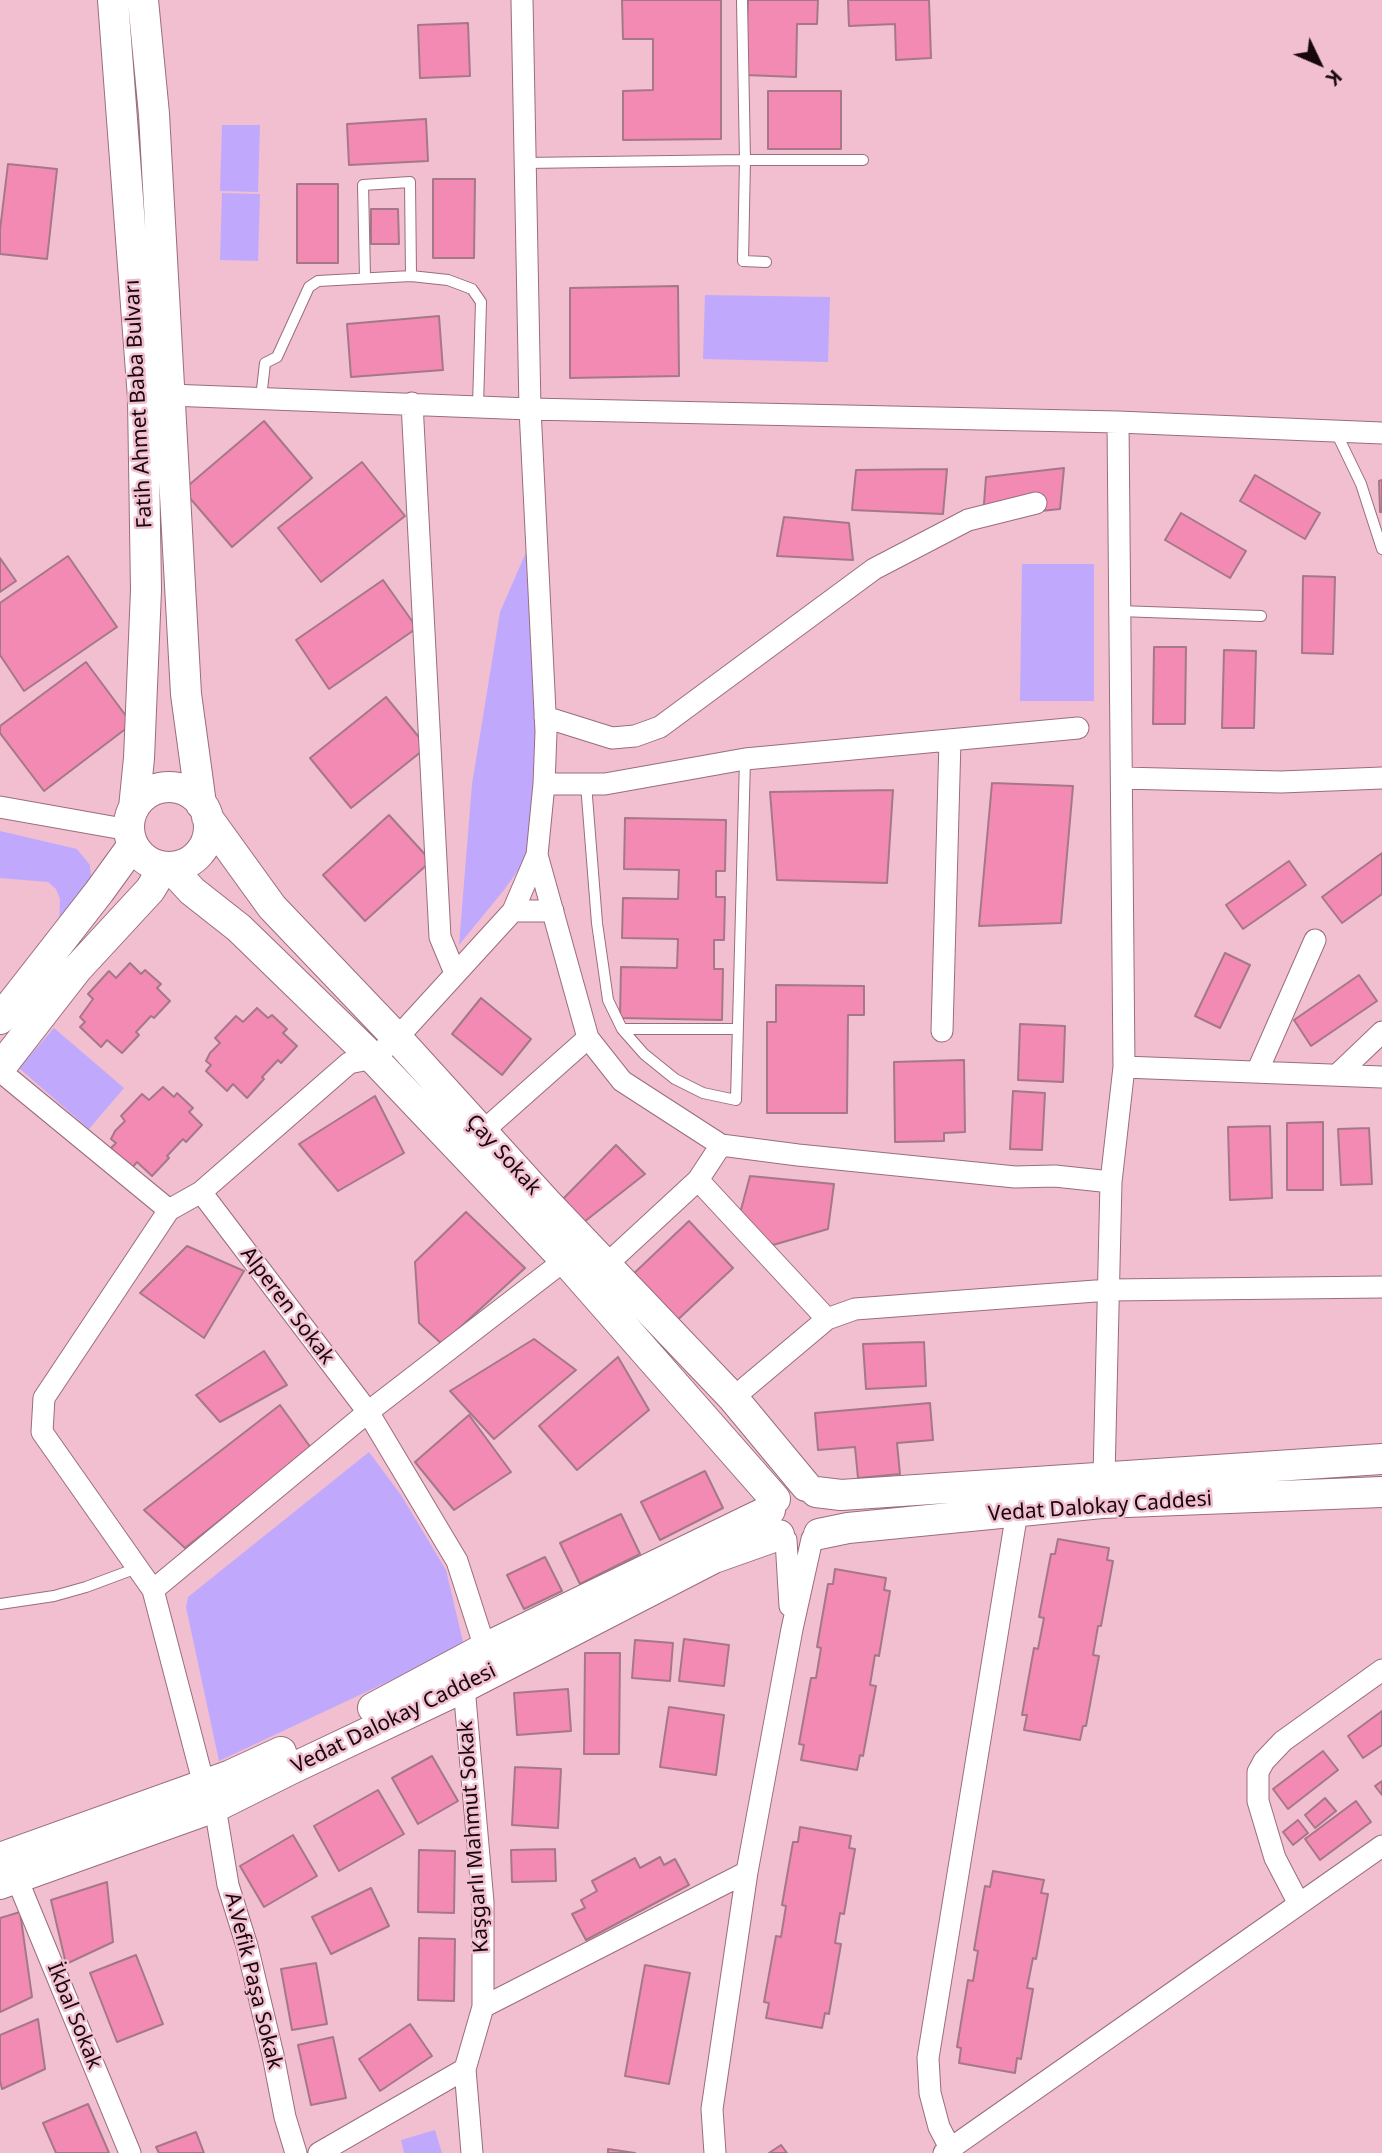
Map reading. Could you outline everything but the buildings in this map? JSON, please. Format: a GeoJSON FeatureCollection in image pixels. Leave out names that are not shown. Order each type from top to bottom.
{"type":"FeatureCollection","features":[{"type":"Feature","properties":{"kind":"main road","name":"Fatih Ahmet Baba Bulvarı"},"geometry":{"type":"LineString","coordinates":[[113,0],[143,398],[146,590],[139,758],[132,827]]}},
{"type":"Feature","properties":{"kind":"main road","name":"Fatih Ahmet Baba Bulvarı"},"geometry":{"type":"LineString","coordinates":[[143,0],[154,114],[186,694],[204,810]]}},
{"type":"Feature","properties":{"kind":"main road"},"geometry":{"type":"LineString","coordinates":[[0,1019],[99,892],[132,827],[143,797],[154,790],[167,788],[180,789],[192,795],[204,810],[207,840],[201,851],[182,865],[167,867],[151,863],[141,856],[132,827]]}},
{"type":"Feature","properties":{"kind":"main road","name":"Çay Sokak"},"geometry":{"type":"LineString","coordinates":[[204,810],[272,907],[733,1398],[811,1489]]}},
{"type":"Feature","properties":{"kind":"main road"},"geometry":{"type":"LineString","coordinates":[[0,1069],[77,969],[150,890],[167,867]]}},
{"type":"Feature","properties":{"kind":"main road","name":"Çay Sokak"},"geometry":{"type":"LineString","coordinates":[[167,867],[192,891],[239,928],[373,1058],[565,1260],[790,1526]]}},
{"type":"Feature","properties":{"kind":"main road"},"geometry":{"type":"LineString","coordinates":[[811,1489],[826,1507],[827,1517],[790,1526],[788,1488],[811,1489],[841,1495],[1382,1459]]}},
{"type":"Feature","properties":{"kind":"main road","name":"Vedat Dalokay Caddesi"},"geometry":{"type":"LineString","coordinates":[[210,1796],[231,1775],[397,1696],[485,1648],[790,1526],[848,1528],[1102,1503],[1382,1492]]}},
{"type":"Feature","properties":{"kind":"main road","name":"Vedat Dalokay Caddesi"},"geometry":{"type":"LineString","coordinates":[[6,1874],[210,1796],[291,1769],[464,1687],[714,1558],[790,1526]]}},
{"type":"Feature","properties":{"kind":"street"},"geometry":{"type":"LineString","coordinates":[[0,1069],[169,1210],[201,1192],[349,1063],[373,1058],[397,1038],[513,911],[537,855],[544,784],[545,717],[530,409],[522,0]]}},
{"type":"Feature","properties":{"kind":"street"},"geometry":{"type":"LineString","coordinates":[[170,395],[530,409],[1118,422],[1382,433]]}},
{"type":"Feature","properties":{"kind":"street"},"geometry":{"type":"LineString","coordinates":[[412,403],[440,937],[455,973]]}},
{"type":"Feature","properties":{"kind":"street"},"geometry":{"type":"LineString","coordinates":[[1104,1477],[1111,1182],[1124,1067],[1118,422]]}},
{"type":"Feature","properties":{"kind":"street"},"geometry":{"type":"LineString","coordinates":[[545,717],[612,738],[635,736],[660,727],[874,569],[968,520],[1037,503]]}},
{"type":"Feature","properties":{"kind":"street"},"geometry":{"type":"LineString","coordinates":[[544,784],[605,784],[745,758],[1078,728]]}},
{"type":"Feature","properties":{"kind":"street"},"geometry":{"type":"LineString","coordinates":[[942,1031],[950,740]]}},
{"type":"Feature","properties":{"kind":"street"},"geometry":{"type":"LineString","coordinates":[[1122,778],[1281,782],[1382,778]]}},
{"type":"Feature","properties":{"kind":"street"},"geometry":{"type":"LineString","coordinates":[[0,807],[132,827]]}},
{"type":"Feature","properties":{"kind":"street"},"geometry":{"type":"LineString","coordinates":[[537,855],[588,1038],[622,1081],[721,1145],[1015,1177],[1055,1176],[1111,1182]]}},
{"type":"Feature","properties":{"kind":"street"},"geometry":{"type":"LineString","coordinates":[[513,911],[553,911]]}},
{"type":"Feature","properties":{"kind":"street"},"geometry":{"type":"LineString","coordinates":[[1257,1072],[1315,940]]}},
{"type":"Feature","properties":{"kind":"street"},"geometry":{"type":"LineString","coordinates":[[1337,1076],[1382,1032]]}},
{"type":"Feature","properties":{"kind":"street"},"geometry":{"type":"LineString","coordinates":[[482,1132],[588,1038]]}},
{"type":"Feature","properties":{"kind":"street"},"geometry":{"type":"LineString","coordinates":[[1124,1067],[1382,1077]]}},
{"type":"Feature","properties":{"kind":"street"},"geometry":{"type":"LineString","coordinates":[[606,1265],[698,1180],[721,1145]]}},
{"type":"Feature","properties":{"kind":"street"},"geometry":{"type":"LineString","coordinates":[[698,1180],[827,1319]]}},
{"type":"Feature","properties":{"kind":"street","name":"Alperen Sokak"},"geometry":{"type":"LineString","coordinates":[[201,1192],[368,1412],[457,1561],[485,1648]]}},
{"type":"Feature","properties":{"kind":"street","name":"A.Vefik Paşa Sokak"},"geometry":{"type":"LineString","coordinates":[[169,1210],[44,1398],[42,1432],[153,1590],[210,1796],[228,1885],[247,1946],[285,2117],[296,2153]]}},
{"type":"Feature","properties":{"kind":"street"},"geometry":{"type":"LineString","coordinates":[[153,1590],[368,1412],[565,1260]]}},
{"type":"Feature","properties":{"kind":"street"},"geometry":{"type":"LineString","coordinates":[[733,1398],[827,1319],[855,1309],[1109,1290],[1382,1287]]}},
{"type":"Feature","properties":{"kind":"street"},"geometry":{"type":"LineString","coordinates":[[1017,1512],[928,2058],[929,2093],[947,2151],[1382,1846]]}},
{"type":"Feature","properties":{"kind":"street"},"geometry":{"type":"LineString","coordinates":[[715,2153],[712,2109],[747,1872],[792,1629],[790,1526]]}},
{"type":"Feature","properties":{"kind":"street"},"geometry":{"type":"LineString","coordinates":[[1299,1904],[1275,1858],[1258,1801],[1258,1772],[1272,1751],[1283,1741],[1382,1670]]}},
{"type":"Feature","properties":{"kind":"street","name":"Kaşgarlı Mahmut Sokak"},"geometry":{"type":"LineString","coordinates":[[464,1687],[483,1902],[482,2007],[465,2069],[472,2153]]}},
{"type":"Feature","properties":{"kind":"street"},"geometry":{"type":"LineString","coordinates":[[482,2007],[747,1872]]}},
{"type":"Feature","properties":{"kind":"street","name":"İkbal Sokak"},"geometry":{"type":"LineString","coordinates":[[6,1874],[130,2153]]}},
{"type":"Feature","properties":{"kind":"street"},"geometry":{"type":"LineString","coordinates":[[319,2153],[465,2069]]}},
{"type":"Feature","properties":{"kind":"lane"},"geometry":{"type":"LineString","coordinates":[[742,0],[745,160],[743,261],[766,262]]}},
{"type":"Feature","properties":{"kind":"lane"},"geometry":{"type":"LineString","coordinates":[[524,163],[863,160]]}},
{"type":"Feature","properties":{"kind":"lane"},"geometry":{"type":"LineString","coordinates":[[365,277],[363,185],[410,181],[411,276]]}},
{"type":"Feature","properties":{"kind":"lane"},"geometry":{"type":"LineString","coordinates":[[261,398],[265,363],[277,357],[309,287],[318,281],[411,276],[449,280],[472,289],[481,302],[478,406]]}},
{"type":"Feature","properties":{"kind":"lane"},"geometry":{"type":"LineString","coordinates":[[1335,430],[1361,484],[1382,549]]}},
{"type":"Feature","properties":{"kind":"lane"},"geometry":{"type":"LineString","coordinates":[[1119,611],[1261,616]]}},
{"type":"Feature","properties":{"kind":"lane"},"geometry":{"type":"LineString","coordinates":[[586,784],[597,923],[608,1000],[622,1029],[644,1054],[675,1079],[703,1093],[736,1100],[745,758]]}},
{"type":"Feature","properties":{"kind":"lane"},"geometry":{"type":"LineString","coordinates":[[622,1029],[738,1029]]}},
{"type":"Feature","properties":{"kind":"lane"},"geometry":{"type":"LineString","coordinates":[[0,1604],[65,1593],[138,1568]]}},
{"type":"Feature","properties":{"kind":"shaded area"},"geometry":{"type":"Polygon","coordinates":[[[222,125],[260,125],[258,192],[220,191],[222,125]]]}},
{"type":"Feature","properties":{"kind":"shaded area"},"geometry":{"type":"Polygon","coordinates":[[[222,193],[260,194],[258,261],[220,260],[222,193]]]}},
{"type":"Feature","properties":{"kind":"shaded area"},"geometry":{"type":"Polygon","coordinates":[[[705,295],[830,297],[828,362],[703,359],[705,295]]]}},
{"type":"Feature","properties":{"kind":"shaded area"},"geometry":{"type":"Polygon","coordinates":[[[527,550],[536,689],[535,770],[528,846],[524,862],[459,945],[472,784],[500,612],[527,550]]]}},
{"type":"Feature","properties":{"kind":"shaded area"},"geometry":{"type":"Polygon","coordinates":[[[1022,564],[1094,564],[1094,701],[1020,701],[1022,564]]]}},
{"type":"Feature","properties":{"kind":"shaded area"},"geometry":{"type":"Polygon","coordinates":[[[0,831],[77,849],[90,865],[92,885],[59,930],[60,899],[56,889],[48,882],[0,878],[0,831]]]}},
{"type":"Feature","properties":{"kind":"shaded area"},"geometry":{"type":"Polygon","coordinates":[[[54,1028],[124,1088],[89,1129],[19,1068],[54,1028]]]}},
{"type":"Feature","properties":{"kind":"shaded area"},"geometry":{"type":"Polygon","coordinates":[[[369,1452],[401,1495],[446,1570],[464,1646],[219,1761],[186,1607],[188,1597],[369,1452]]]}},
{"type":"Feature","properties":{"kind":"shaded area"},"geometry":{"type":"Polygon","coordinates":[[[435,2130],[442,2153],[404,2153],[401,2140],[435,2130]]]}}]}
